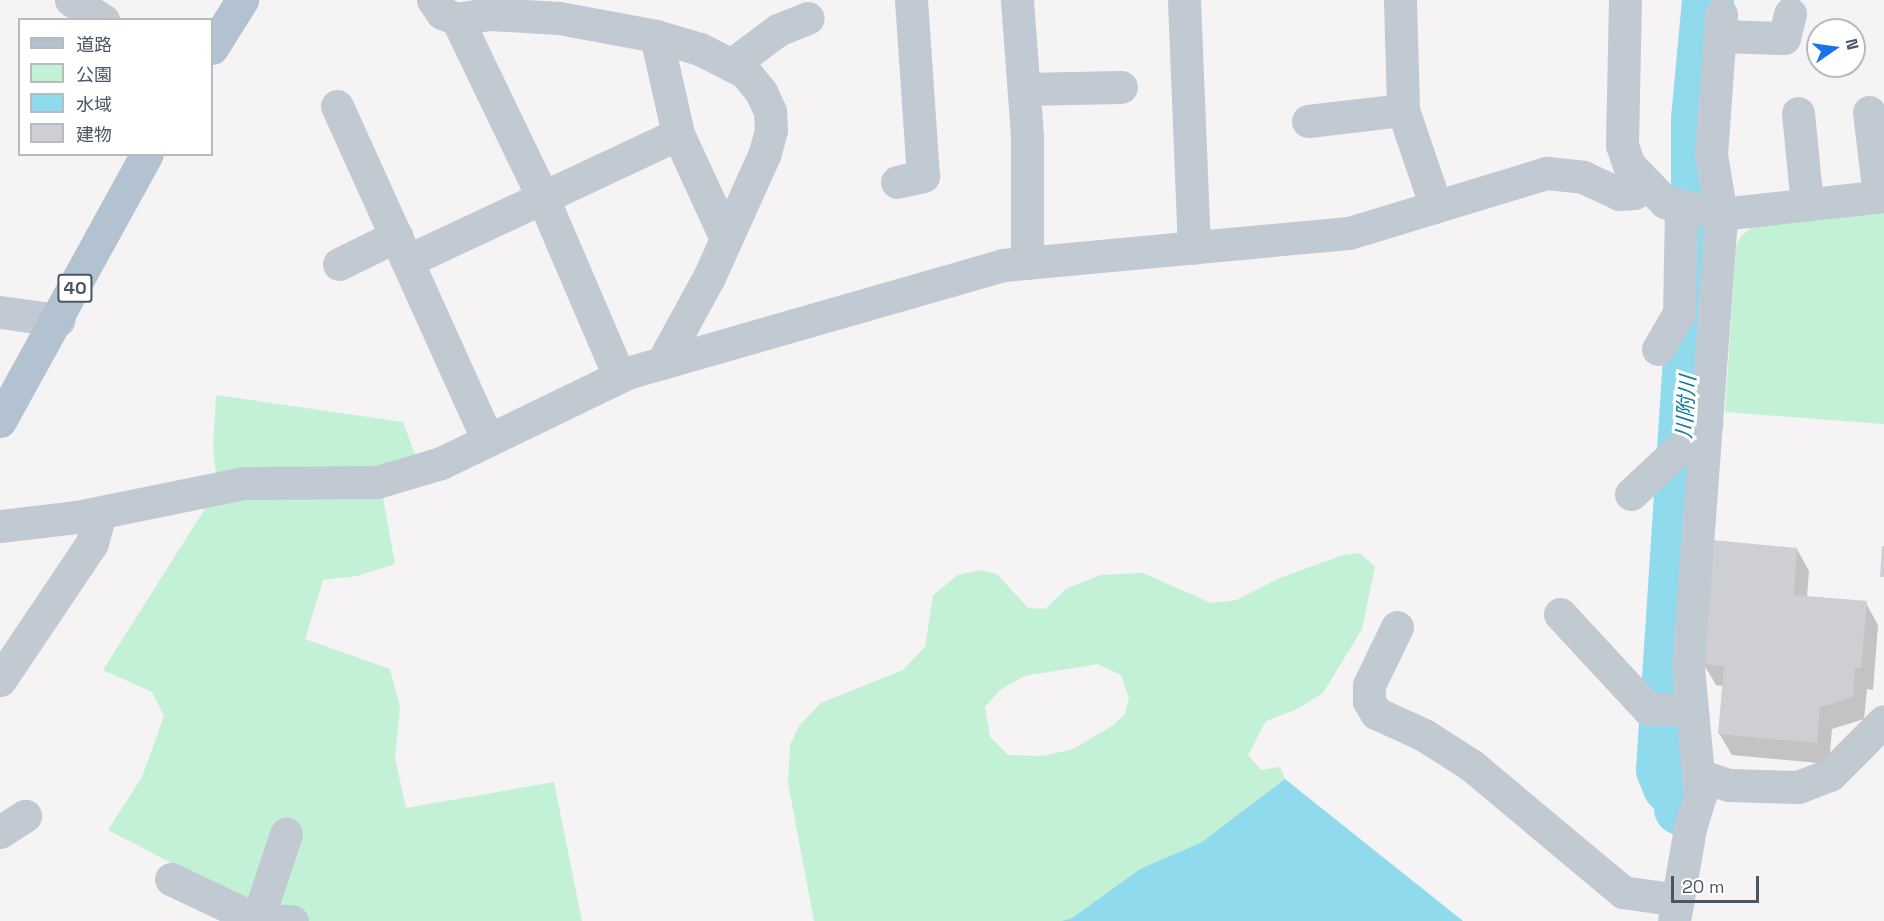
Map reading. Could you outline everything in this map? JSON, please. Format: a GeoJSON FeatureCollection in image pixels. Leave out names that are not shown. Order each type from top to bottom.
{"type":"FeatureCollection","features":[{"type":"Feature","properties":{"kind":"main road"},"geometry":{"type":"LineString","coordinates":[[213,46],[242,0]]}},
{"type":"Feature","properties":{"kind":"main road","name":"40"},"geometry":{"type":"LineString","coordinates":[[0,421],[58,320],[146,156]]}},
{"type":"Feature","properties":{"kind":"street"},"geometry":{"type":"LineString","coordinates":[[897,182],[923,176],[911,0]]}},
{"type":"Feature","properties":{"kind":"street"},"geometry":{"type":"LineString","coordinates":[[1017,0],[1023,89],[1027,263]]}},
{"type":"Feature","properties":{"kind":"street"},"geometry":{"type":"LineString","coordinates":[[1184,0],[1194,248]]}},
{"type":"Feature","properties":{"kind":"street"},"geometry":{"type":"LineString","coordinates":[[1400,0],[1403,110],[1436,207]]}},
{"type":"Feature","properties":{"kind":"street"},"geometry":{"type":"LineString","coordinates":[[1625,0],[1622,145],[1629,165],[1647,187],[1665,202],[1701,210],[1807,205],[1881,196],[1869,112]]}},
{"type":"Feature","properties":{"kind":"street"},"geometry":{"type":"LineString","coordinates":[[445,10],[490,14],[567,9],[700,49],[745,72],[761,92],[770,111],[771,130],[765,153],[725,236],[710,276],[662,363]]}},
{"type":"Feature","properties":{"kind":"street"},"geometry":{"type":"LineString","coordinates":[[445,10],[542,196],[619,376]]}},
{"type":"Feature","properties":{"kind":"street"},"geometry":{"type":"LineString","coordinates":[[1659,349],[1679,313],[1701,210],[1711,155],[1720,25],[1784,38],[1790,14]]}},
{"type":"Feature","properties":{"kind":"street"},"geometry":{"type":"LineString","coordinates":[[731,65],[778,30],[808,18]]}},
{"type":"Feature","properties":{"kind":"street"},"geometry":{"type":"LineString","coordinates":[[656,36],[678,134],[725,236]]}},
{"type":"Feature","properties":{"kind":"street"},"geometry":{"type":"LineString","coordinates":[[1023,89],[1121,87]]}},
{"type":"Feature","properties":{"kind":"street"},"geometry":{"type":"LineString","coordinates":[[337,106],[488,441]]}},
{"type":"Feature","properties":{"kind":"street"},"geometry":{"type":"LineString","coordinates":[[1308,121],[1403,110]]}},
{"type":"Feature","properties":{"kind":"street"},"geometry":{"type":"LineString","coordinates":[[1798,113],[1807,205]]}},
{"type":"Feature","properties":{"kind":"street"},"geometry":{"type":"LineString","coordinates":[[339,264],[401,248],[542,196],[678,134]]}},
{"type":"Feature","properties":{"kind":"street"},"geometry":{"type":"LineString","coordinates":[[0,526],[100,513],[244,483],[377,482],[441,463],[619,376],[1003,265],[1349,234],[1547,173],[1583,177],[1618,194],[1634,193],[1647,187]]}},
{"type":"Feature","properties":{"kind":"street"},"geometry":{"type":"LineString","coordinates":[[1397,627],[1369,685],[1369,701],[1376,713],[1439,744],[1471,765],[1623,892],[1676,910],[1690,828],[1701,786],[1673,710],[1688,667],[1691,437],[1701,210]]}},
{"type":"Feature","properties":{"kind":"street"},"geometry":{"type":"LineString","coordinates":[[0,312],[58,320]]}},
{"type":"Feature","properties":{"kind":"street"},"geometry":{"type":"LineString","coordinates":[[1631,494],[1691,437]]}},
{"type":"Feature","properties":{"kind":"street"},"geometry":{"type":"LineString","coordinates":[[0,680],[92,543],[100,513]]}},
{"type":"Feature","properties":{"kind":"street"},"geometry":{"type":"LineString","coordinates":[[1560,614],[1648,709],[1673,710]]}},
{"type":"Feature","properties":{"kind":"street"},"geometry":{"type":"LineString","coordinates":[[1701,786],[1798,787],[1830,775],[1884,721]]}},
{"type":"Feature","properties":{"kind":"street"},"geometry":{"type":"LineString","coordinates":[[257,920],[286,834]]}},
{"type":"Feature","properties":{"kind":"street"},"geometry":{"type":"LineString","coordinates":[[171,879],[257,920],[292,921]]}},
{"type":"Feature","properties":{"kind":"green space"},"geometry":{"type":"Polygon","coordinates":[[[1884,213],[1884,424],[1725,412],[1736,247],[1741,236],[1755,225],[1884,213]]]}},
{"type":"Feature","properties":{"kind":"green space"},"geometry":{"type":"Polygon","coordinates":[[[216,395],[403,422],[419,465],[379,476],[395,564],[357,576],[323,580],[305,639],[390,669],[400,707],[395,758],[406,808],[554,782],[582,921],[242,921],[162,882],[170,862],[108,830],[142,777],[164,716],[152,692],[103,670],[213,496],[217,480],[213,449],[216,395]]]}},
{"type":"Feature","properties":{"kind":"green space"},"geometry":{"type":"Polygon","coordinates":[[[1360,553],[1375,567],[1362,629],[1323,693],[1297,709],[1266,721],[1248,755],[1261,770],[1280,767],[1285,779],[1202,842],[1140,869],[1072,918],[1061,921],[814,921],[788,783],[790,745],[799,726],[821,703],[903,670],[925,647],[933,595],[958,575],[980,570],[997,574],[1028,608],[1045,609],[1066,589],[1100,575],[1143,573],[1211,603],[1237,600],[1277,579],[1343,555],[1360,553]],[[1098,664],[1024,676],[1000,690],[985,707],[990,737],[1008,755],[1043,756],[1073,749],[1112,726],[1125,714],[1129,698],[1121,675],[1098,664]]]}},
{"type":"Feature","properties":{"kind":"water"},"geometry":{"type":"Polygon","coordinates":[[[1285,779],[1463,921],[1061,921],[1072,918],[1140,869],[1202,842],[1285,779]]]}},
{"type":"Feature","properties":{"kind":"building"},"geometry":{"type":"Polygon","coordinates":[[[1712,540],[1797,548],[1794,595],[1867,601],[1861,668],[1855,668],[1853,697],[1820,707],[1817,743],[1718,734],[1724,666],[1701,664],[1712,540]]]}},
{"type":"Feature","properties":{"kind":"building"},"geometry":{"type":"Polygon","coordinates":[[[1882,546],[1884,546],[1884,577],[1880,577],[1882,546]]]}},
{"type":"Feature","properties":{"kind":"waterway","name":"川附川"},"geometry":{"type":"LineString","coordinates":[[1680,809],[1681,798],[1669,787],[1662,770],[1697,236],[1697,119],[1708,0]]}}]}
